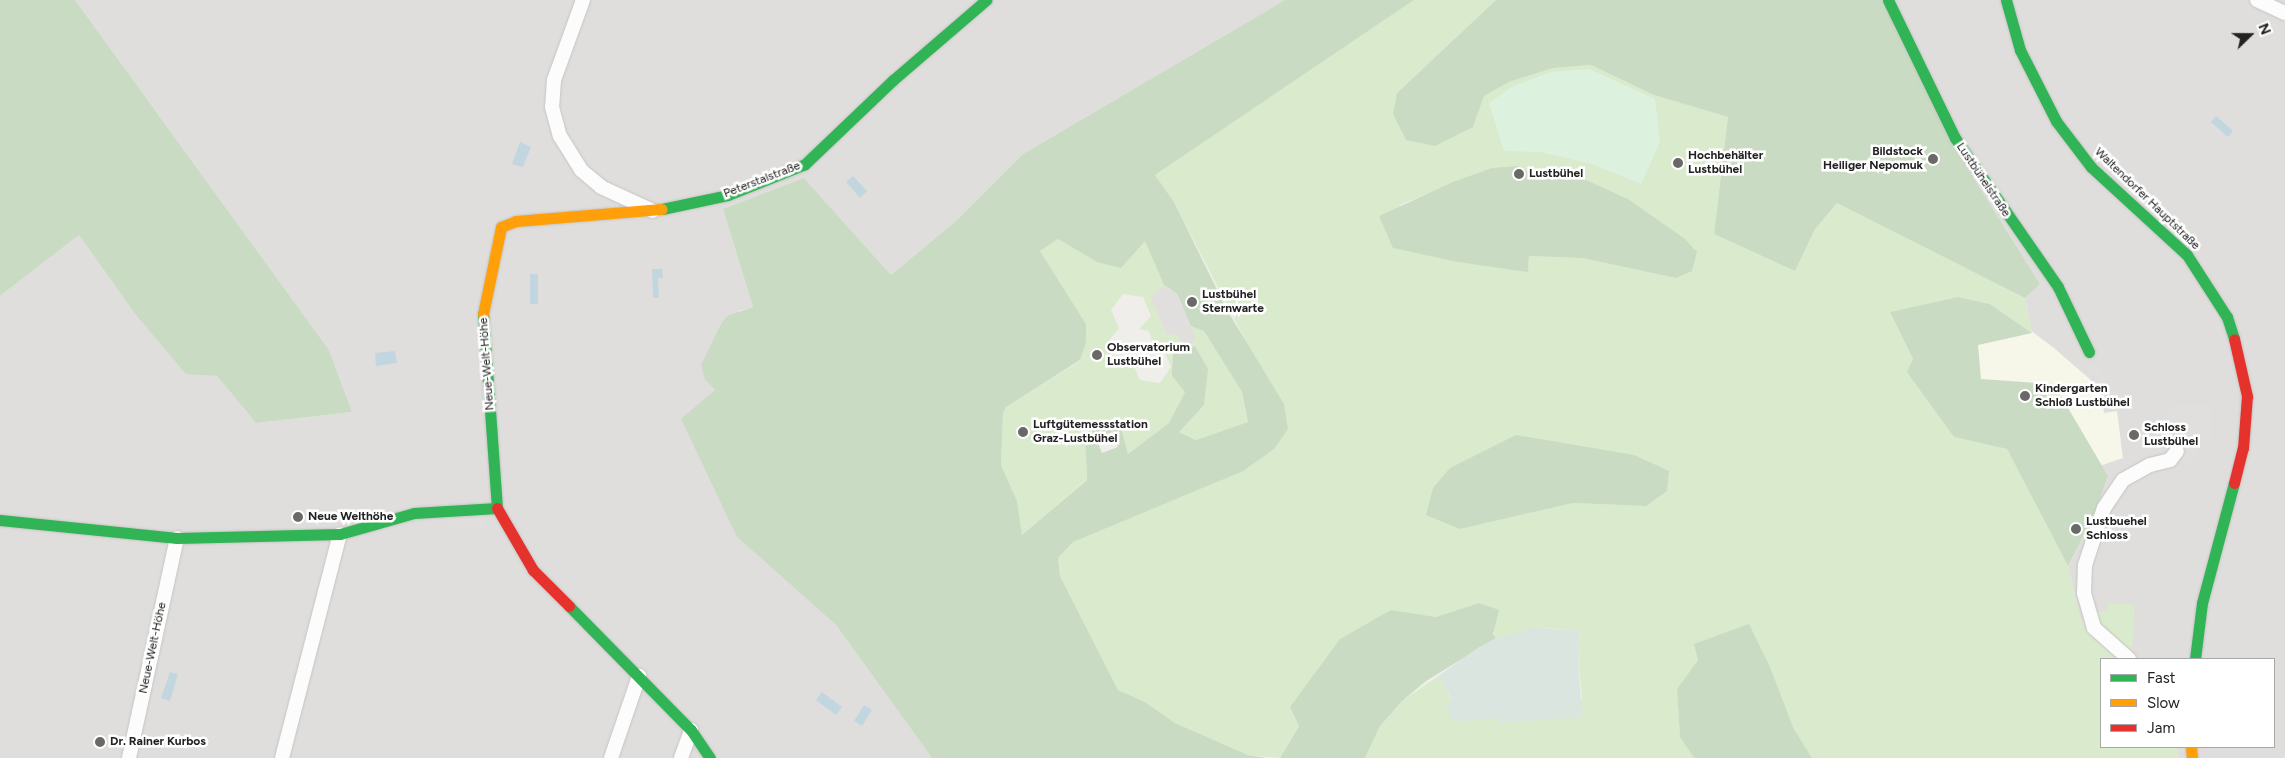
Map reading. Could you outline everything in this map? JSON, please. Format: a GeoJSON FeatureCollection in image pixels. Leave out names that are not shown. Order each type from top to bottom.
{"type":"FeatureCollection","features":[{"type":"Feature","properties":{"kind":"street"},"geometry":{"type":"LineString","coordinates":[[584,0],[554,80],[552,107],[560,136],[581,170],[601,187],[653,210]]}},
{"type":"Feature","properties":{"kind":"street","name":"Peterstalstraße"},"geometry":{"type":"LineString","coordinates":[[653,210],[728,195],[805,164],[894,80],[986,0]]}},
{"type":"Feature","properties":{"kind":"street","name":"Lustbühelstraße"},"geometry":{"type":"LineString","coordinates":[[1888,0],[1955,138],[2058,286],[2089,352]]}},
{"type":"Feature","properties":{"kind":"street","name":"Waltendorfer Hauptstraße"},"geometry":{"type":"LineString","coordinates":[[2006,0],[2020,50],[2056,120],[2092,167],[2187,255],[2227,317],[2240,355],[2247,396],[2243,448],[2202,603],[2195,658]]}},
{"type":"Feature","properties":{"kind":"street"},"geometry":{"type":"LineString","coordinates":[[2257,0],[2285,13]]}},
{"type":"Feature","properties":{"kind":"street","name":"Neue-Welt-Höhe"},"geometry":{"type":"LineString","coordinates":[[653,210],[516,221],[501,227],[482,310],[497,508],[533,570],[691,730],[710,758]]}},
{"type":"Feature","properties":{"kind":"street"},"geometry":{"type":"LineString","coordinates":[[2128,658],[2094,628],[2084,593],[2085,565],[2104,508],[2123,480],[2150,466],[2170,460],[2177,451]]}},
{"type":"Feature","properties":{"kind":"street"},"geometry":{"type":"LineString","coordinates":[[0,525],[0,520],[177,538],[340,534],[414,513],[497,508]]}},
{"type":"Feature","properties":{"kind":"street"},"geometry":{"type":"LineString","coordinates":[[282,758],[340,534]]}},
{"type":"Feature","properties":{"kind":"street","name":"Neue-Welt-Höhe"},"geometry":{"type":"LineString","coordinates":[[129,758],[177,538]]}},
{"type":"Feature","properties":{"kind":"street"},"geometry":{"type":"LineString","coordinates":[[611,758],[639,676]]}},
{"type":"Feature","properties":{"kind":"street"},"geometry":{"type":"LineString","coordinates":[[681,758],[691,730]]}},
{"type":"Feature","properties":{"kind":"shaded area"},"geometry":{"type":"Polygon","coordinates":[[[75,0],[1285,0],[1023,154],[957,220],[891,275],[804,178],[723,209],[753,307],[739,311],[705,380],[715,390],[737,537],[836,625],[932,758],[0,758],[0,296],[79,235],[135,314],[186,373],[217,376],[256,423],[352,412],[329,350],[75,0]]]}},
{"type":"Feature","properties":{"kind":"shaded area"},"geometry":{"type":"Polygon","coordinates":[[[1883,0],[2285,0],[2285,758],[2178,758],[2177,748],[2275,748],[2275,658],[2117,658],[2091,637],[2080,617],[2068,566],[2096,511],[2108,476],[2054,384],[2032,333],[2025,298],[2040,284],[1948,137],[1883,0]]]}},
{"type":"Feature","properties":{"kind":"shaded area"},"geometry":{"type":"Polygon","coordinates":[[[1164,285],[1177,294],[1196,338],[1184,353],[1178,334],[1167,335],[1151,298],[1164,285]]]}},
{"type":"Feature","properties":{"kind":"shaded area","name":"Kindergarten Schloß Lustbühel"},"geometry":{"type":"Polygon","coordinates":[[[1963,301],[2010,315],[2054,348],[2100,388],[2104,413],[2117,411],[2123,458],[2082,472],[1980,421],[1963,301]]]}},
{"type":"Feature","properties":{"kind":"shaded area"},"geometry":{"type":"Polygon","coordinates":[[[2084,363],[2095,364],[2114,392],[2129,399],[2129,406],[2105,410],[2100,385],[2096,377],[2089,375],[2084,363]]]}},
{"type":"Feature","properties":{"kind":"shaded area"},"geometry":{"type":"Polygon","coordinates":[[[2211,404],[2212,441],[2199,442],[2196,462],[2179,461],[2167,406],[2211,404]]]}},
{"type":"Feature","properties":{"kind":"shaded area"},"geometry":{"type":"Polygon","coordinates":[[[484,517],[486,528],[449,530],[448,519],[484,517]]]}},
{"type":"Feature","properties":{"kind":"shaded area"},"geometry":{"type":"Polygon","coordinates":[[[1526,627],[1580,631],[1578,656],[1582,717],[1500,723],[1500,718],[1452,722],[1446,704],[1452,700],[1444,683],[1437,677],[1479,647],[1496,638],[1523,632],[1526,627]]]}},
{"type":"Feature","properties":{"kind":"green space"},"geometry":{"type":"Polygon","coordinates":[[[0,0],[75,0],[329,350],[352,412],[256,423],[217,376],[186,374],[135,314],[79,235],[0,296],[0,0]]]}},
{"type":"Feature","properties":{"kind":"green space"},"geometry":{"type":"Polygon","coordinates":[[[1285,0],[1414,0],[1155,175],[1174,202],[1227,310],[1284,404],[1288,429],[1274,449],[1243,471],[1073,542],[1058,558],[1060,576],[1118,690],[1145,702],[1175,723],[1248,755],[1267,758],[932,758],[836,625],[737,537],[681,419],[715,390],[705,380],[701,365],[721,324],[727,316],[753,307],[723,209],[804,178],[891,275],[957,220],[1023,154],[1285,0]],[[1058,239],[1040,251],[1086,324],[1086,342],[1080,360],[1006,407],[1003,413],[1001,465],[1017,501],[1022,535],[1087,480],[1085,432],[1119,421],[1128,454],[1169,423],[1185,392],[1172,376],[1173,351],[1195,346],[1208,369],[1204,405],[1179,432],[1196,440],[1248,422],[1242,392],[1204,331],[1191,326],[1177,294],[1164,285],[1145,241],[1121,268],[1097,262],[1058,239]],[[1112,432],[1096,438],[1102,453],[1118,447],[1112,432]]]}},
{"type":"Feature","properties":{"kind":"green space"},"geometry":{"type":"Polygon","coordinates":[[[1414,0],[1496,0],[1397,93],[1473,127],[1484,96],[1509,82],[1553,68],[1591,65],[1654,95],[1728,117],[1714,234],[1795,271],[1815,229],[1837,203],[2025,298],[2032,333],[1990,304],[1958,297],[1890,312],[1913,359],[1912,366],[1954,437],[2007,449],[2068,566],[2080,617],[2091,636],[2117,658],[2100,658],[2100,748],[2177,748],[2178,758],[1812,758],[1794,729],[1770,667],[1698,660],[1677,689],[1680,737],[1694,758],[1365,758],[1380,726],[1402,701],[1437,677],[1444,683],[1452,701],[1487,719],[1500,717],[1500,723],[1582,698],[1578,656],[1580,631],[1545,628],[1496,638],[1479,603],[1436,617],[1391,610],[1299,725],[1280,758],[1248,755],[1175,723],[1145,702],[1118,690],[1060,576],[1058,558],[1073,542],[1274,449],[1252,353],[1174,202],[1155,175],[1414,0]],[[1529,170],[1472,176],[1399,205],[1528,271],[1529,256],[1582,258],[1676,278],[1638,207],[1628,199],[1584,179],[1553,171],[1545,175],[1533,174],[1529,170]],[[1615,454],[1460,529],[1573,503],[1646,506],[1634,455],[1615,454]]]}},
{"type":"Feature","properties":{"kind":"green space"},"geometry":{"type":"Polygon","coordinates":[[[1496,0],[1883,0],[1948,137],[2040,284],[2025,298],[1837,203],[1815,229],[1795,271],[1714,234],[1728,117],[1654,95],[1591,65],[1553,68],[1509,82],[1484,96],[1473,127],[1435,146],[1406,140],[1393,114],[1397,93],[1496,0]]]}},
{"type":"Feature","properties":{"kind":"green space"},"geometry":{"type":"Polygon","coordinates":[[[1589,69],[1655,99],[1660,142],[1641,184],[1589,163],[1540,152],[1504,151],[1489,103],[1513,86],[1551,72],[1589,69]]]}},
{"type":"Feature","properties":{"kind":"green space"},"geometry":{"type":"Polygon","coordinates":[[[1518,166],[1533,174],[1545,175],[1553,171],[1584,179],[1628,199],[1685,239],[1697,252],[1692,271],[1676,278],[1582,258],[1529,256],[1528,272],[1458,262],[1393,248],[1379,216],[1453,182],[1492,168],[1518,166]]]}},
{"type":"Feature","properties":{"kind":"green space"},"geometry":{"type":"Polygon","coordinates":[[[1058,239],[1097,262],[1145,240],[1164,285],[1204,331],[1242,392],[1248,422],[1196,440],[1179,432],[1195,346],[1173,351],[1173,376],[1185,392],[1169,423],[1128,454],[1119,422],[1085,432],[1087,479],[1021,536],[1017,501],[1001,465],[1003,413],[1006,407],[1080,361],[1086,324],[1040,251],[1058,239]],[[1123,294],[1111,310],[1119,328],[1107,343],[1115,361],[1133,364],[1140,380],[1160,383],[1171,367],[1164,350],[1147,348],[1152,341],[1149,331],[1139,329],[1151,316],[1143,297],[1123,294]],[[1059,426],[1053,430],[1066,447],[1071,443],[1059,426]]]}},
{"type":"Feature","properties":{"kind":"green space","name":"Kindergarten Schloß Lustbühel"},"geometry":{"type":"Polygon","coordinates":[[[1958,297],[1990,304],[2032,333],[1978,345],[1981,379],[2054,384],[2108,476],[2096,511],[2068,566],[2007,449],[1954,437],[1907,372],[1913,359],[1890,312],[1958,297]]]}},
{"type":"Feature","properties":{"kind":"green space"},"geometry":{"type":"Polygon","coordinates":[[[1516,435],[1634,455],[1669,471],[1667,491],[1646,506],[1573,503],[1460,529],[1426,515],[1433,488],[1450,468],[1516,435]]]}},
{"type":"Feature","properties":{"kind":"green space"},"geometry":{"type":"Polygon","coordinates":[[[1479,603],[1499,610],[1493,634],[1496,638],[1426,681],[1402,701],[1380,726],[1365,758],[1280,758],[1299,726],[1290,707],[1340,639],[1391,610],[1436,617],[1479,603]]]}},
{"type":"Feature","properties":{"kind":"green space"},"geometry":{"type":"Polygon","coordinates":[[[2108,603],[2135,605],[2132,653],[2096,618],[2096,612],[2107,612],[2108,603]]]}},
{"type":"Feature","properties":{"kind":"green space"},"geometry":{"type":"Polygon","coordinates":[[[1749,624],[1770,667],[1794,729],[1812,758],[1694,758],[1680,737],[1677,689],[1698,660],[1694,644],[1749,624]]]}},
{"type":"Feature","properties":{"kind":"water"},"geometry":{"type":"Polygon","coordinates":[[[2216,116],[2233,131],[2228,137],[2211,122],[2216,116]]]}},
{"type":"Feature","properties":{"kind":"water"},"geometry":{"type":"Polygon","coordinates":[[[520,142],[531,147],[523,167],[512,164],[520,142]]]}},
{"type":"Feature","properties":{"kind":"water"},"geometry":{"type":"Polygon","coordinates":[[[853,176],[867,191],[860,198],[846,182],[853,176]]]}},
{"type":"Feature","properties":{"kind":"water"},"geometry":{"type":"Polygon","coordinates":[[[652,269],[662,269],[663,278],[658,278],[659,298],[653,298],[652,269]]]}},
{"type":"Feature","properties":{"kind":"water"},"geometry":{"type":"Polygon","coordinates":[[[530,274],[538,274],[538,304],[530,304],[530,274]]]}},
{"type":"Feature","properties":{"kind":"water"},"geometry":{"type":"Polygon","coordinates":[[[395,351],[397,363],[376,366],[375,353],[395,351]]]}},
{"type":"Feature","properties":{"kind":"water"},"geometry":{"type":"Polygon","coordinates":[[[170,672],[178,674],[170,701],[161,698],[170,672]]]}},
{"type":"Feature","properties":{"kind":"water"},"geometry":{"type":"Polygon","coordinates":[[[822,692],[842,707],[836,715],[816,700],[822,692]]]}},
{"type":"Feature","properties":{"kind":"water"},"geometry":{"type":"Polygon","coordinates":[[[864,705],[872,710],[862,726],[854,721],[864,705]]]}},
{"type":"Feature","properties":{"kind":"traffic: fast"},"geometry":{"type":"LineString","coordinates":[[662,209],[728,195],[805,164],[893,80],[986,0]]}},
{"type":"Feature","properties":{"kind":"traffic: fast"},"geometry":{"type":"LineString","coordinates":[[1888,0],[1955,138],[2058,287],[2089,352]]}},
{"type":"Feature","properties":{"kind":"traffic: fast"},"geometry":{"type":"LineString","coordinates":[[2006,0],[2020,50],[2056,121],[2091,167],[2187,255],[2227,317],[2234,339]]}},
{"type":"Feature","properties":{"kind":"traffic: fast"},"geometry":{"type":"LineString","coordinates":[[0,520],[177,538],[340,534],[414,513],[497,508],[483,314]]}},
{"type":"Feature","properties":{"kind":"traffic: fast"},"geometry":{"type":"LineString","coordinates":[[2195,658],[2202,603],[2234,483]]}},
{"type":"Feature","properties":{"kind":"traffic: fast"},"geometry":{"type":"LineString","coordinates":[[569,606],[691,730],[710,758]]}},
{"type":"Feature","properties":{"kind":"traffic: slow"},"geometry":{"type":"LineString","coordinates":[[483,314],[501,227],[516,221],[662,209]]}},
{"type":"Feature","properties":{"kind":"traffic: slow"},"geometry":{"type":"LineString","coordinates":[[2191,748],[2192,758]]}},
{"type":"Feature","properties":{"kind":"traffic: jam"},"geometry":{"type":"LineString","coordinates":[[2234,339],[2247,396],[2243,448],[2234,483]]}},
{"type":"Feature","properties":{"kind":"traffic: jam"},"geometry":{"type":"LineString","coordinates":[[497,508],[533,570],[569,606]]}},
{"type":"Feature","properties":{"kind":"place","name":"Bildstock Heiliger Nepomuk"},"geometry":{"type":"Point","coordinates":[1933,159]}},
{"type":"Feature","properties":{"kind":"place","name":"Hochbehälter Lustbühel"},"geometry":{"type":"Point","coordinates":[1678,163]}},
{"type":"Feature","properties":{"kind":"place","name":"Lustbühel"},"geometry":{"type":"Point","coordinates":[1519,174]}},
{"type":"Feature","properties":{"kind":"place","name":"Lustbühel Sternwarte"},"geometry":{"type":"Point","coordinates":[1192,302]}},
{"type":"Feature","properties":{"kind":"place","name":"Observatorium Lustbühel"},"geometry":{"type":"Point","coordinates":[1097,355]}},
{"type":"Feature","properties":{"kind":"place","name":"Kindergarten Schloß Lustbühel"},"geometry":{"type":"Point","coordinates":[2025,396]}},
{"type":"Feature","properties":{"kind":"place","name":"Luftgütemessstation Graz-Lustbühel"},"geometry":{"type":"Point","coordinates":[1023,432]}},
{"type":"Feature","properties":{"kind":"place","name":"Schloss Lustbühel"},"geometry":{"type":"Point","coordinates":[2134,435]}},
{"type":"Feature","properties":{"kind":"place","name":"Neue Welthöhe"},"geometry":{"type":"Point","coordinates":[298,517]}},
{"type":"Feature","properties":{"kind":"place","name":"Lustbuehel Schloss"},"geometry":{"type":"Point","coordinates":[2076,529]}},
{"type":"Feature","properties":{"kind":"place","name":"Dr. Rainer Kurbos"},"geometry":{"type":"Point","coordinates":[100,742]}}]}
